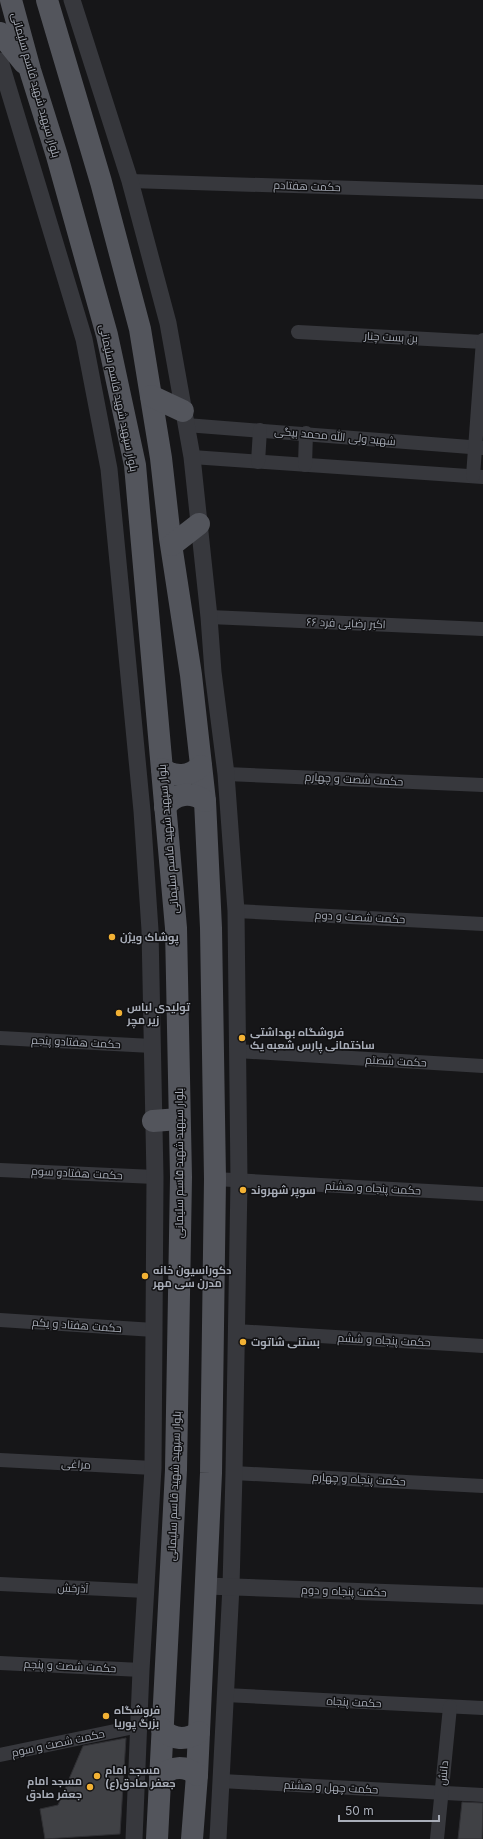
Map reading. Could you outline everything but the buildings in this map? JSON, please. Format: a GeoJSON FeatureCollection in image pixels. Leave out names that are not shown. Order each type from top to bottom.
{"type":"FeatureCollection","features":[{"type":"Feature","properties":{"kind":"main road","name":"بلوار سپهبد شهید قاسم سلیمانی"},"geometry":{"type":"LineString","coordinates":[[11,0],[30,70],[59,163],[107,335],[135,465],[176,928],[181,1177],[176,1470],[157,1831]]}},
{"type":"Feature","properties":{"kind":"main road"},"geometry":{"type":"LineString","coordinates":[[47,0],[101,182],[138,321],[151,396],[191,675],[204,801],[212,928],[214,1180],[211,1473],[197,1775],[192,1839]]}},
{"type":"Feature","properties":{"kind":"main road"},"geometry":{"type":"LineString","coordinates":[[0,32],[30,70]]}},
{"type":"Feature","properties":{"kind":"main road"},"geometry":{"type":"LineString","coordinates":[[151,396],[185,418]]}},
{"type":"Feature","properties":{"kind":"main road"},"geometry":{"type":"LineString","coordinates":[[172,545],[199,524]]}},
{"type":"Feature","properties":{"kind":"main road"},"geometry":{"type":"LineString","coordinates":[[162,769],[175,775],[182,775],[189,774],[201,766]]}},
{"type":"Feature","properties":{"kind":"main road"},"geometry":{"type":"LineString","coordinates":[[165,807],[173,799],[183,794],[195,795],[204,801]]}},
{"type":"Feature","properties":{"kind":"main road"},"geometry":{"type":"LineString","coordinates":[[154,1120],[180,1119]]}},
{"type":"Feature","properties":{"kind":"main road"},"geometry":{"type":"LineString","coordinates":[[162,1729],[171,1736],[183,1738],[194,1736],[199,1732]]}},
{"type":"Feature","properties":{"kind":"main road"},"geometry":{"type":"LineString","coordinates":[[160,1777],[169,1770],[181,1768],[187,1769],[197,1775]]}},
{"type":"Feature","properties":{"kind":"street"},"geometry":{"type":"LineString","coordinates":[[72,0],[130,181],[168,323],[192,457],[209,617],[213,672],[226,774],[236,911],[238,1181],[231,1586],[218,1839]]}},
{"type":"Feature","properties":{"kind":"street"},"geometry":{"type":"LineString","coordinates":[[0,61],[84,339],[109,469],[143,819],[150,930],[155,1177],[153,1468],[141,1670],[134,1839]]}},
{"type":"Feature","properties":{"kind":"street","name":"حکمت هفتادم"},"geometry":{"type":"LineString","coordinates":[[130,181],[483,192]]}},
{"type":"Feature","properties":{"kind":"street","name":"بن بست چنار"},"geometry":{"type":"LineString","coordinates":[[298,332],[483,341]]}},
{"type":"Feature","properties":{"kind":"street"},"geometry":{"type":"LineString","coordinates":[[192,457],[478,477],[483,341]]}},
{"type":"Feature","properties":{"kind":"street","name":"شهید ولی الله محمد بیگی"},"geometry":{"type":"LineString","coordinates":[[185,418],[260,430],[479,448]]}},
{"type":"Feature","properties":{"kind":"street"},"geometry":{"type":"LineString","coordinates":[[258,462],[260,430]]}},
{"type":"Feature","properties":{"kind":"street"},"geometry":{"type":"LineString","coordinates":[[305,465],[306,433]]}},
{"type":"Feature","properties":{"kind":"street","name":"۶۶ اکبر رضایی فرد"},"geometry":{"type":"LineString","coordinates":[[209,617],[483,629]]}},
{"type":"Feature","properties":{"kind":"street","name":"حکمت شصت و چهارم"},"geometry":{"type":"LineString","coordinates":[[226,774],[483,785]]}},
{"type":"Feature","properties":{"kind":"street","name":"حکمت شصت و دوم"},"geometry":{"type":"LineString","coordinates":[[236,911],[483,924]]}},
{"type":"Feature","properties":{"kind":"street","name":"حکمت هفتادو پنجم"},"geometry":{"type":"LineString","coordinates":[[0,1038],[152,1046]]}},
{"type":"Feature","properties":{"kind":"street","name":"حکمت شصتم"},"geometry":{"type":"LineString","coordinates":[[237,1051],[483,1066]]}},
{"type":"Feature","properties":{"kind":"street","name":"حکمت هفتادو سوم"},"geometry":{"type":"LineString","coordinates":[[0,1170],[155,1177]]}},
{"type":"Feature","properties":{"kind":"street","name":"حکمت پنجاه و هشتم"},"geometry":{"type":"LineString","coordinates":[[214,1180],[483,1194]]}},
{"type":"Feature","properties":{"kind":"street","name":"حکمت هفتاد و یکم"},"geometry":{"type":"LineString","coordinates":[[0,1320],[154,1330]]}},
{"type":"Feature","properties":{"kind":"street","name":"حکمت پنجاه و ششم"},"geometry":{"type":"LineString","coordinates":[[236,1332],[483,1346]]}},
{"type":"Feature","properties":{"kind":"street","name":"مراغی"},"geometry":{"type":"LineString","coordinates":[[0,1460],[153,1468]]}},
{"type":"Feature","properties":{"kind":"street","name":"حکمت پنجاه و چهارم"},"geometry":{"type":"LineString","coordinates":[[234,1473],[483,1486]]}},
{"type":"Feature","properties":{"kind":"street"},"geometry":{"type":"LineString","coordinates":[[148,1544],[172,1546]]}},
{"type":"Feature","properties":{"kind":"street","name":"آذرخش"},"geometry":{"type":"LineString","coordinates":[[0,1584],[146,1592]]}},
{"type":"Feature","properties":{"kind":"street","name":"حکمت پنجاه و دوم"},"geometry":{"type":"LineString","coordinates":[[206,1586],[483,1596]]}},
{"type":"Feature","properties":{"kind":"street","name":"حکمت شصت و پنجم"},"geometry":{"type":"LineString","coordinates":[[0,1663],[141,1670]]}},
{"type":"Feature","properties":{"kind":"street","name":"حکمت پنجاه"},"geometry":{"type":"LineString","coordinates":[[225,1695],[483,1708]]}},
{"type":"Feature","properties":{"kind":"street","name":"دانش"},"geometry":{"type":"LineString","coordinates":[[436,1839],[450,1707]]}},
{"type":"Feature","properties":{"kind":"street","name":"حکمت شصت و سوم"},"geometry":{"type":"LineString","coordinates":[[0,1755],[139,1726]]}},
{"type":"Feature","properties":{"kind":"street","name":"حکمت چهل و هشتم"},"geometry":{"type":"LineString","coordinates":[[221,1781],[483,1794]]}},
{"type":"Feature","properties":{"kind":"street"},"geometry":{"type":"LineString","coordinates":[[137,1839],[157,1831]]}},
{"type":"Feature","properties":{"kind":"place","name":"پوشاک ویژن"},"geometry":{"type":"Point","coordinates":[112,937]}},
{"type":"Feature","properties":{"kind":"place","name":"تولیدی لباس زیر مچر"},"geometry":{"type":"Point","coordinates":[119,1013]}},
{"type":"Feature","properties":{"kind":"place","name":"فروشگاه بهداشتی ساختمانی پارس شعبه یک"},"geometry":{"type":"Point","coordinates":[242,1038]}},
{"type":"Feature","properties":{"kind":"place","name":"سوپر شهروند"},"geometry":{"type":"Point","coordinates":[243,1190]}},
{"type":"Feature","properties":{"kind":"place","name":"دکوراسیون خانه مدرن سی مهر"},"geometry":{"type":"Point","coordinates":[145,1276]}},
{"type":"Feature","properties":{"kind":"place","name":"بستنی شاتوت"},"geometry":{"type":"Point","coordinates":[243,1342]}},
{"type":"Feature","properties":{"kind":"place","name":"فروشگاه بزرگ پوریا"},"geometry":{"type":"Point","coordinates":[106,1716]}},
{"type":"Feature","properties":{"kind":"place","name":"مسجد امام جعفر صادق(ع)"},"geometry":{"type":"Point","coordinates":[97,1776]}},
{"type":"Feature","properties":{"kind":"place","name":"مسجد امام جعفر صادق"},"geometry":{"type":"Point","coordinates":[90,1787]}}]}
